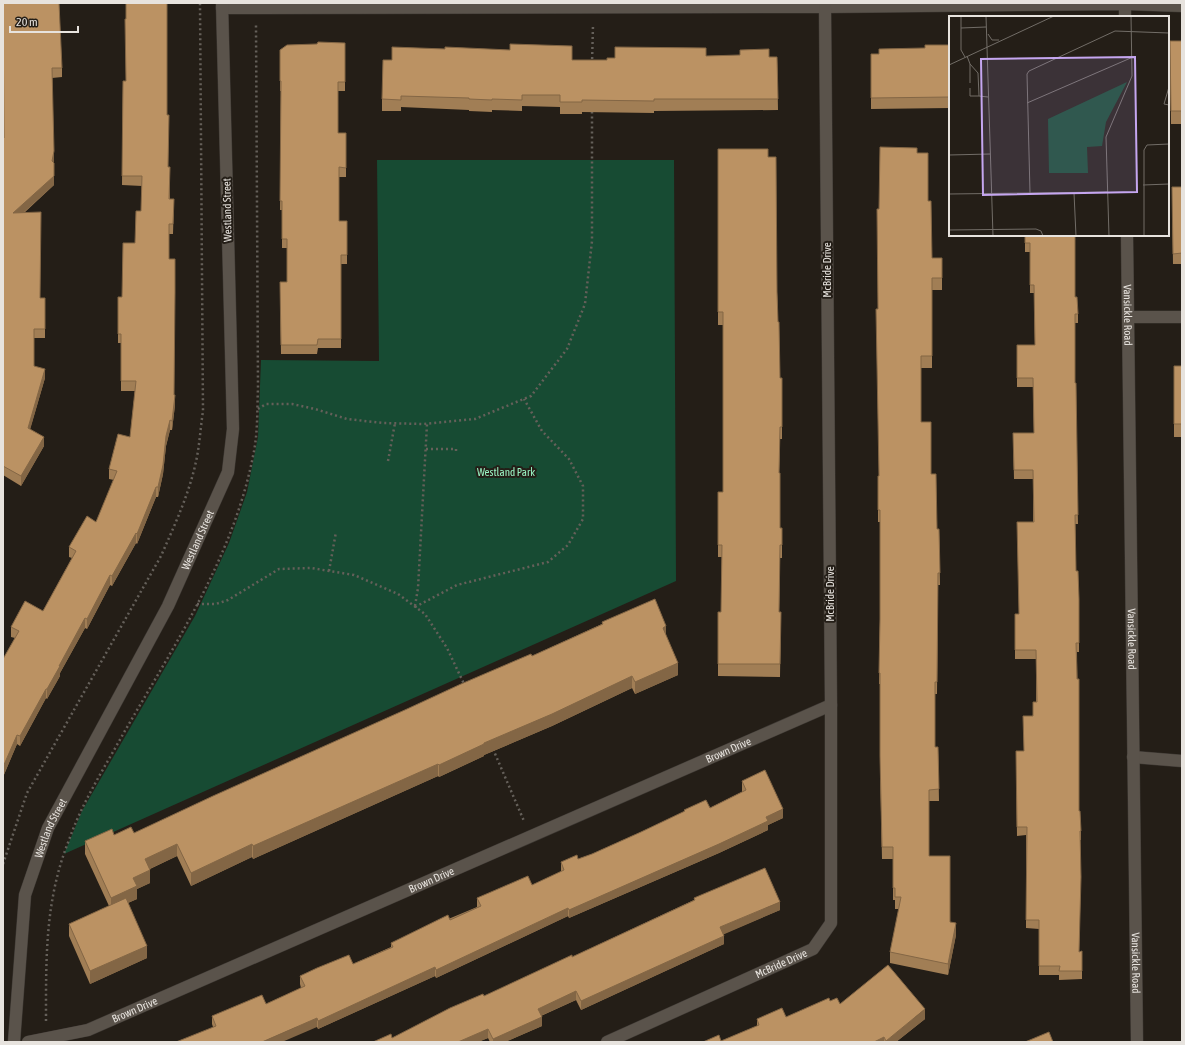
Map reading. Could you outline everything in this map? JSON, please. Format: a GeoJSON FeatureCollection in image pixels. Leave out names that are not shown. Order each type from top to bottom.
{"type":"FeatureCollection","features":[{"type":"Feature","properties":{"kind":"street"},"geometry":{"type":"LineString","coordinates":[[1125,4],[1125,16]]}},
{"type":"Feature","properties":{"kind":"street"},"geometry":{"type":"LineString","coordinates":[[222,5],[593,8],[1125,4],[1182,6]]}},
{"type":"Feature","properties":{"kind":"street","name":"Westland Street"},"geometry":{"type":"LineString","coordinates":[[14,1042],[25,895],[48,828],[168,606],[228,472],[233,429],[222,5]]}},
{"type":"Feature","properties":{"kind":"street","name":"McBride Drive"},"geometry":{"type":"LineString","coordinates":[[607,1042],[813,950],[831,923],[831,706],[825,7]]}},
{"type":"Feature","properties":{"kind":"street","name":"Vansickle Road"},"geometry":{"type":"LineString","coordinates":[[1127,236],[1137,1042]]}},
{"type":"Feature","properties":{"kind":"street"},"geometry":{"type":"LineString","coordinates":[[1128,317],[1182,317]]}},
{"type":"Feature","properties":{"kind":"street","name":"Brown Drive"},"geometry":{"type":"LineString","coordinates":[[28,1042],[88,1030],[831,706]]}},
{"type":"Feature","properties":{"kind":"street"},"geometry":{"type":"LineString","coordinates":[[1133,757],[1182,760]]}},
{"type":"Feature","properties":{"kind":"path"},"geometry":{"type":"LineString","coordinates":[[3,864],[27,793],[161,556],[177,520],[189,487],[198,452],[203,411],[200,3]]}},
{"type":"Feature","properties":{"kind":"path"},"geometry":{"type":"LineString","coordinates":[[592,70],[593,8]]}},
{"type":"Feature","properties":{"kind":"path"},"geometry":{"type":"LineString","coordinates":[[258,409],[266,404],[292,404],[347,419],[427,424],[475,419],[531,396],[567,349],[585,304],[592,241],[592,109]]}},
{"type":"Feature","properties":{"kind":"path"},"geometry":{"type":"LineString","coordinates":[[415,607],[457,585],[548,562],[568,545],[583,519],[583,486],[569,459],[542,431],[524,399]]}},
{"type":"Feature","properties":{"kind":"path"},"geometry":{"type":"LineString","coordinates":[[388,461],[395,423]]}},
{"type":"Feature","properties":{"kind":"path"},"geometry":{"type":"LineString","coordinates":[[415,607],[418,588],[427,424]]}},
{"type":"Feature","properties":{"kind":"path"},"geometry":{"type":"LineString","coordinates":[[426,449],[456,449],[456,454]]}},
{"type":"Feature","properties":{"kind":"path"},"geometry":{"type":"LineString","coordinates":[[329,571],[336,532]]}},
{"type":"Feature","properties":{"kind":"path"},"geometry":{"type":"LineString","coordinates":[[197,604],[216,604],[228,600],[279,569],[311,568],[354,575],[398,594],[425,614],[447,648],[465,687]]}},
{"type":"Feature","properties":{"kind":"path"},"geometry":{"type":"LineString","coordinates":[[490,744],[531,836]]}},
{"type":"Feature","properties":{"kind":"green space","name":"Westland Park"},"geometry":{"type":"Polygon","coordinates":[[[377,160],[674,160],[676,581],[64,854],[82,811],[195,616],[229,543],[247,492],[258,437],[261,360],[379,361],[377,160]]]}},
{"type":"Feature","properties":{"kind":"building"},"geometry":{"type":"Polygon","coordinates":[[[3,3],[59,3],[62,68],[52,68],[54,151],[52,161],[54,163],[54,176],[13,213],[41,212],[40,298],[45,298],[45,329],[34,329],[34,366],[45,369],[28,428],[44,437],[21,476],[3,466],[3,3]]]}},
{"type":"Feature","properties":{"kind":"building"},"geometry":{"type":"Polygon","coordinates":[[[126,3],[167,3],[167,115],[169,115],[168,167],[170,167],[169,199],[174,199],[173,224],[169,224],[169,259],[175,259],[175,395],[172,421],[170,420],[166,436],[163,465],[158,487],[156,487],[137,534],[136,533],[112,576],[110,575],[87,619],[85,618],[60,666],[20,736],[17,735],[3,767],[3,659],[19,631],[11,627],[25,601],[43,611],[76,551],[69,547],[87,516],[96,522],[117,471],[109,469],[118,434],[130,437],[136,381],[121,381],[121,334],[118,334],[118,297],[122,297],[123,243],[135,243],[136,211],[141,211],[142,176],[122,176],[123,81],[126,81],[126,3]]]}},
{"type":"Feature","properties":{"kind":"building"},"geometry":{"type":"Polygon","coordinates":[[[1170,41],[1182,41],[1182,111],[1171,111],[1170,41]]]}},
{"type":"Feature","properties":{"kind":"building"},"geometry":{"type":"Polygon","coordinates":[[[318,42],[345,43],[345,82],[338,82],[338,133],[346,133],[346,168],[339,167],[339,221],[347,221],[347,255],[341,255],[341,339],[318,339],[317,345],[281,345],[280,282],[287,282],[287,239],[282,239],[282,201],[280,201],[280,50],[287,45],[317,44],[318,42]]]}},
{"type":"Feature","properties":{"kind":"building"},"geometry":{"type":"Polygon","coordinates":[[[510,44],[572,46],[572,60],[607,60],[607,58],[615,58],[615,47],[706,48],[706,56],[740,55],[740,50],[769,49],[769,57],[777,57],[778,99],[654,99],[654,101],[582,100],[582,102],[560,102],[560,95],[522,95],[522,100],[401,96],[401,100],[382,99],[383,60],[392,60],[392,47],[445,49],[445,47],[510,50],[510,44]]]}},
{"type":"Feature","properties":{"kind":"building"},"geometry":{"type":"Polygon","coordinates":[[[925,45],[949,45],[949,97],[871,98],[871,54],[879,54],[879,49],[925,48],[925,45]]]}},
{"type":"Feature","properties":{"kind":"building"},"geometry":{"type":"Polygon","coordinates":[[[880,147],[917,148],[917,153],[928,153],[928,201],[931,201],[932,258],[942,258],[942,278],[932,278],[932,356],[921,356],[921,422],[931,422],[931,474],[936,474],[937,529],[939,529],[940,573],[938,573],[937,682],[935,682],[935,747],[938,747],[939,789],[929,790],[929,856],[950,856],[950,922],[956,923],[948,964],[890,952],[901,897],[895,897],[895,888],[893,888],[893,847],[882,847],[879,673],[880,510],[878,510],[879,476],[876,309],[878,309],[877,209],[879,209],[880,147]]]}},
{"type":"Feature","properties":{"kind":"building"},"geometry":{"type":"Polygon","coordinates":[[[718,149],[768,149],[768,157],[776,157],[777,292],[780,378],[782,378],[782,427],[780,427],[779,473],[780,528],[782,528],[782,545],[780,545],[779,612],[781,612],[780,664],[718,664],[718,612],[721,612],[722,545],[718,545],[718,492],[723,492],[723,312],[718,312],[718,149]]]}},
{"type":"Feature","properties":{"kind":"building"},"geometry":{"type":"Polygon","coordinates":[[[1172,187],[1182,187],[1182,253],[1173,254],[1172,187]]]}},
{"type":"Feature","properties":{"kind":"building"},"geometry":{"type":"Polygon","coordinates":[[[1025,236],[1075,236],[1075,297],[1077,297],[1078,314],[1075,314],[1075,383],[1078,515],[1075,515],[1076,571],[1078,571],[1079,599],[1079,643],[1076,643],[1077,679],[1079,679],[1079,811],[1081,831],[1079,952],[1082,951],[1082,971],[1059,971],[1060,966],[1039,966],[1039,920],[1026,920],[1027,827],[1017,827],[1016,751],[1024,751],[1023,716],[1033,716],[1033,702],[1037,702],[1036,650],[1015,650],[1015,614],[1019,614],[1017,522],[1034,522],[1033,470],[1014,470],[1013,433],[1034,433],[1033,378],[1017,378],[1017,345],[1035,345],[1034,285],[1030,285],[1030,243],[1025,243],[1025,236]]]}},
{"type":"Feature","properties":{"kind":"building"},"geometry":{"type":"Polygon","coordinates":[[[1174,366],[1182,366],[1182,424],[1174,424],[1174,366]]]}},
{"type":"Feature","properties":{"kind":"building"},"geometry":{"type":"Polygon","coordinates":[[[655,599],[666,626],[663,628],[678,663],[635,682],[632,676],[439,765],[438,764],[253,846],[252,844],[191,873],[177,844],[145,859],[150,870],[133,878],[137,886],[111,898],[85,841],[112,829],[114,835],[131,827],[134,833],[461,684],[531,654],[532,656],[603,624],[602,622],[655,599]]]}},
{"type":"Feature","properties":{"kind":"building"},"geometry":{"type":"Polygon","coordinates":[[[765,770],[783,809],[766,817],[768,821],[719,844],[569,910],[568,908],[436,970],[435,967],[318,1021],[317,1018],[262,1042],[176,1042],[216,1026],[212,1016],[262,995],[266,1004],[305,986],[300,976],[317,968],[349,955],[353,964],[393,947],[391,943],[448,915],[450,920],[481,906],[477,898],[528,876],[532,885],[564,870],[561,862],[577,855],[578,859],[592,854],[706,800],[710,808],[746,790],[742,781],[765,770]]]}},
{"type":"Feature","properties":{"kind":"building"},"geometry":{"type":"Polygon","coordinates":[[[765,868],[780,902],[720,927],[724,936],[581,1001],[576,991],[538,1009],[542,1017],[493,1039],[488,1029],[458,1042],[373,1042],[391,1034],[392,1038],[450,1008],[483,994],[484,996],[572,955],[572,957],[695,900],[694,898],[765,868]]]}},
{"type":"Feature","properties":{"kind":"building"},"geometry":{"type":"Polygon","coordinates":[[[126,898],[147,946],[90,971],[69,924],[126,898]]]}},
{"type":"Feature","properties":{"kind":"building"},"geometry":{"type":"Polygon","coordinates":[[[888,965],[925,1009],[886,1041],[884,1037],[874,1042],[703,1042],[719,1035],[721,1041],[759,1025],[757,1019],[782,1008],[786,1017],[829,998],[830,1001],[837,998],[840,1004],[888,965]]]}},
{"type":"Feature","properties":{"kind":"building"},"geometry":{"type":"Polygon","coordinates":[[[1049,1032],[1053,1042],[1025,1042],[1049,1032]]]}}]}
